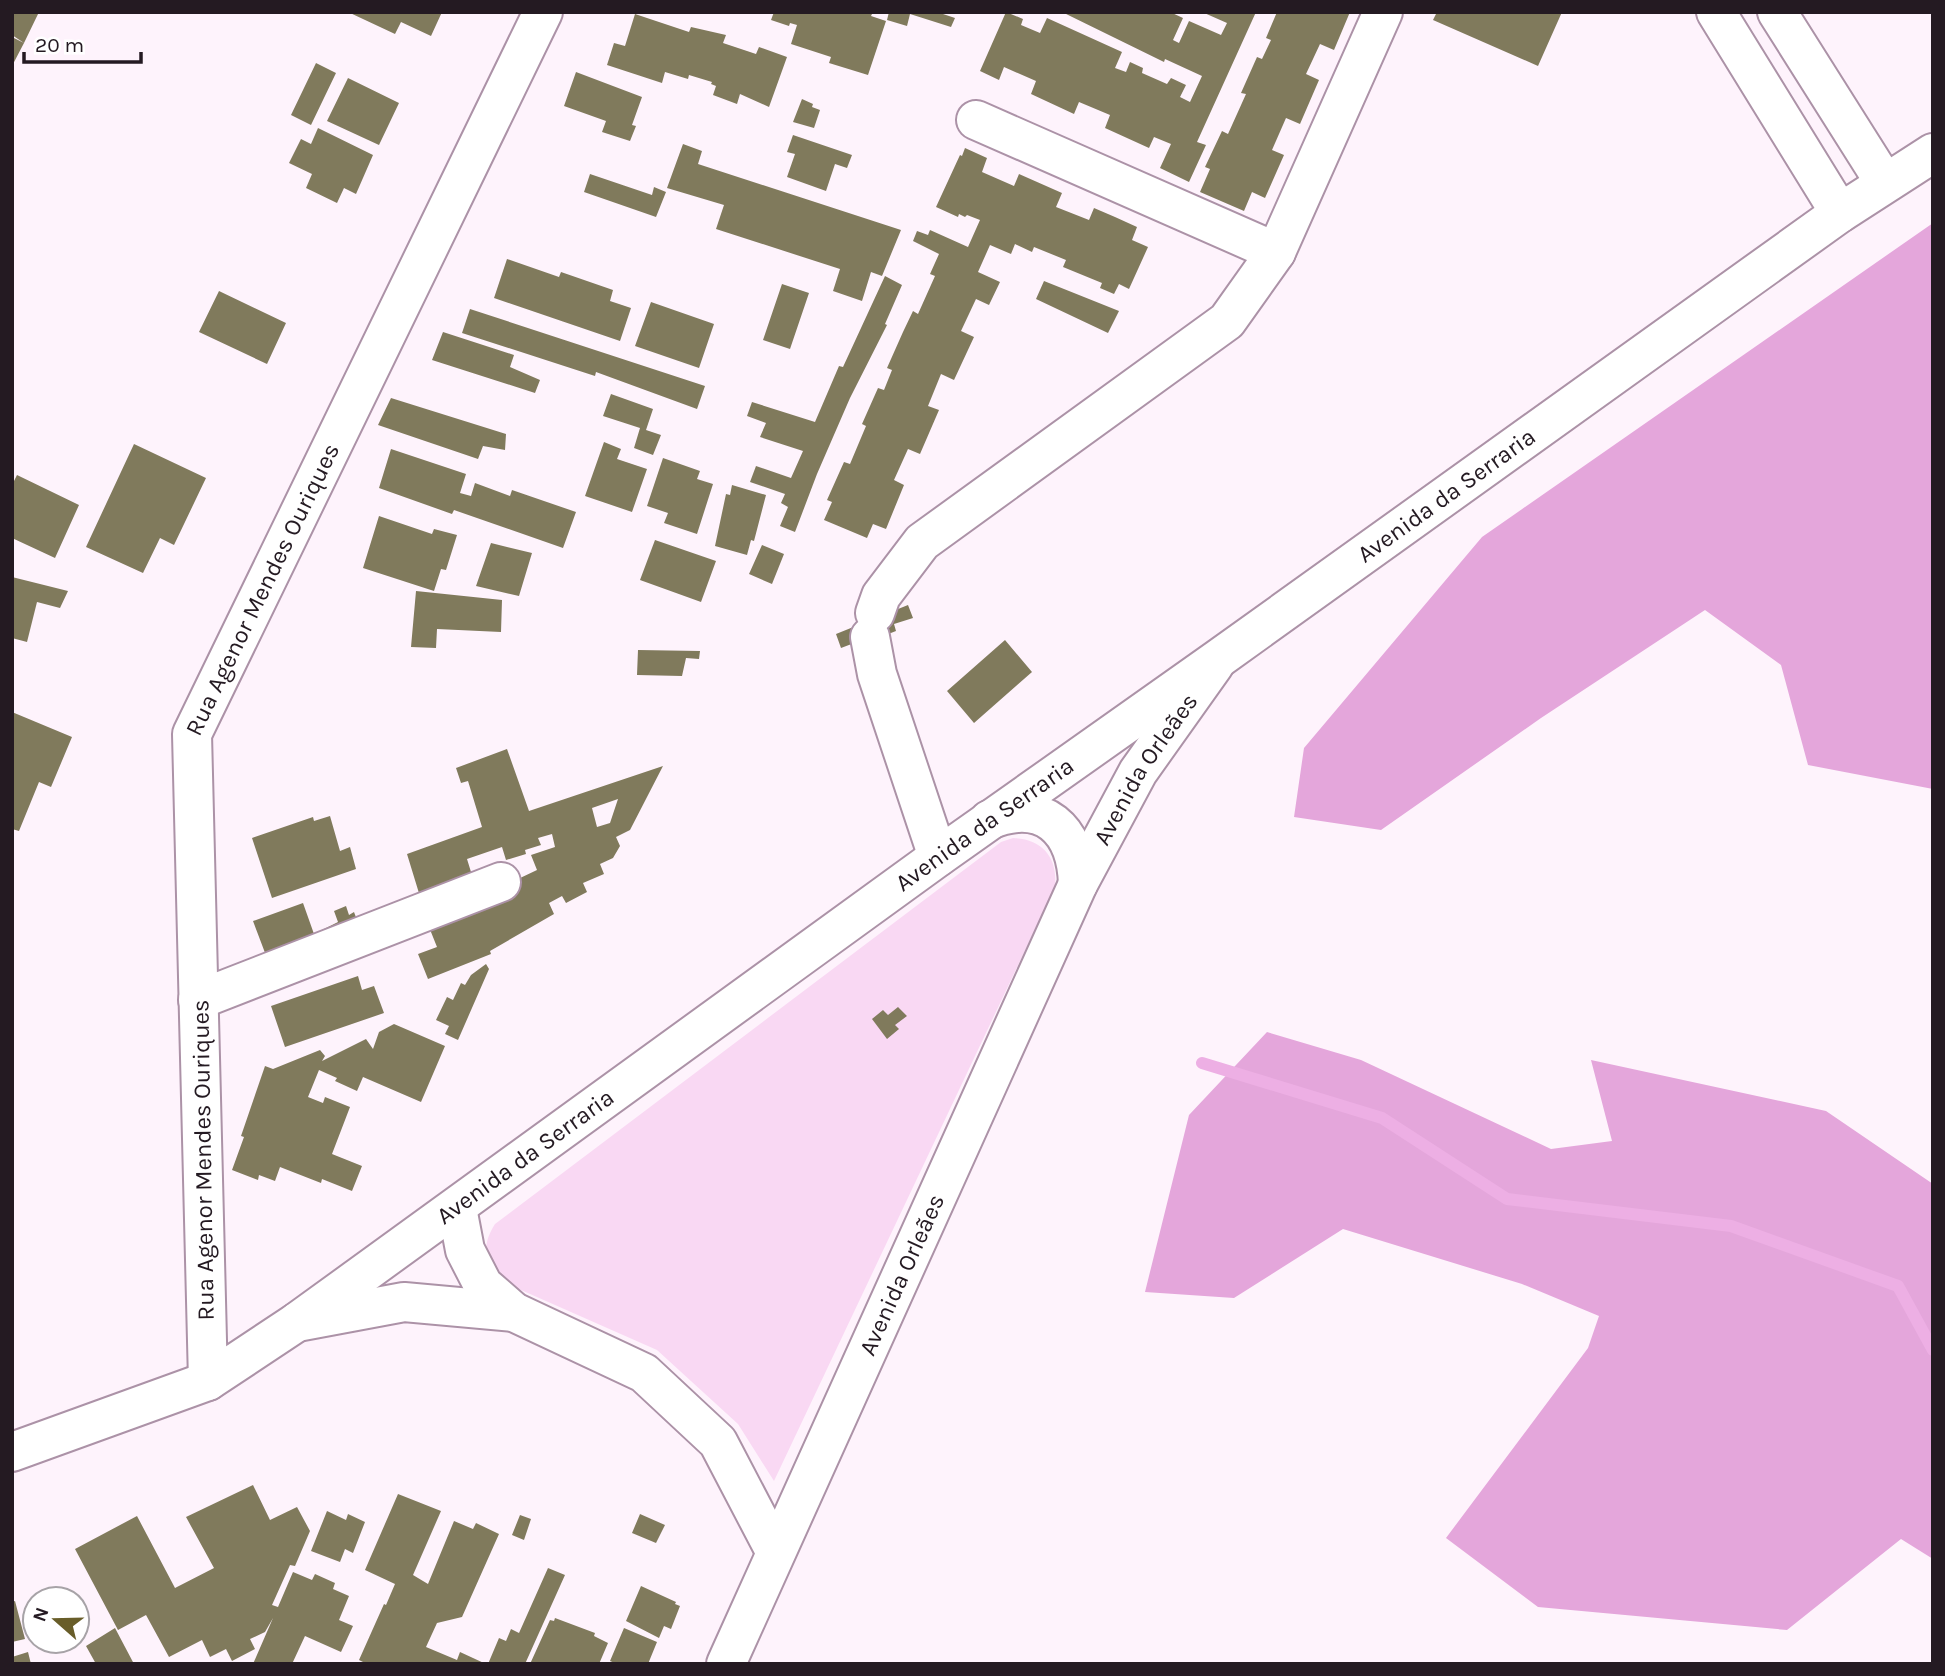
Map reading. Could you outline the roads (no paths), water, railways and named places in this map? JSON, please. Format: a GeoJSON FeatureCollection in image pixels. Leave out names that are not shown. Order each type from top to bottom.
{"type":"FeatureCollection","features":[{"type":"Feature","properties":{"kind":"street","name":"Rua Agenor Mendes Ouriques"},"geometry":{"type":"LineString","coordinates":[[208,1381],[192,734],[543,12]]}},
{"type":"Feature","properties":{"kind":"street"},"geometry":{"type":"LineString","coordinates":[[938,857],[872,633],[881,596],[922,542],[1227,321],[1276,251],[1384,12]]}},
{"type":"Feature","properties":{"kind":"street"},"geometry":{"type":"LineString","coordinates":[[1716,12],[1840,213]]}},
{"type":"Feature","properties":{"kind":"street"},"geometry":{"type":"LineString","coordinates":[[1777,12],[1885,184]]}},
{"type":"Feature","properties":{"kind":"street"},"geometry":{"type":"LineString","coordinates":[[976,120],[1276,251]]}},
{"type":"Feature","properties":{"kind":"street","name":"Avenida da Serraria"},"geometry":{"type":"LineString","coordinates":[[12,1452],[208,1381],[297,1322],[938,857],[1840,213],[1933,153]]}},
{"type":"Feature","properties":{"kind":"street","name":"Avenida Orleães"},"geometry":{"type":"LineString","coordinates":[[726,1664],[1078,884],[1138,772],[1218,659]]}},
{"type":"Feature","properties":{"kind":"street","name":"Avenida Orleães"},"geometry":{"type":"LineString","coordinates":[[989,821],[1005,814],[1024,813],[1040,816],[1056,825],[1075,854],[1078,884]]}},
{"type":"Feature","properties":{"kind":"street"},"geometry":{"type":"LineString","coordinates":[[198,1000],[500,883]]}},
{"type":"Feature","properties":{"kind":"street"},"geometry":{"type":"LineString","coordinates":[[457,1208],[465,1250],[483,1285],[514,1312],[644,1373],[718,1441],[775,1551]]}},
{"type":"Feature","properties":{"kind":"street"},"geometry":{"type":"LineString","coordinates":[[297,1322],[404,1301],[514,1312]]}},
{"type":"Feature","properties":{"kind":"waterway"},"geometry":{"type":"LineString","coordinates":[[1202,1063],[1382,1118],[1507,1199],[1731,1226],[1898,1286],[1933,1350]]}}]}
